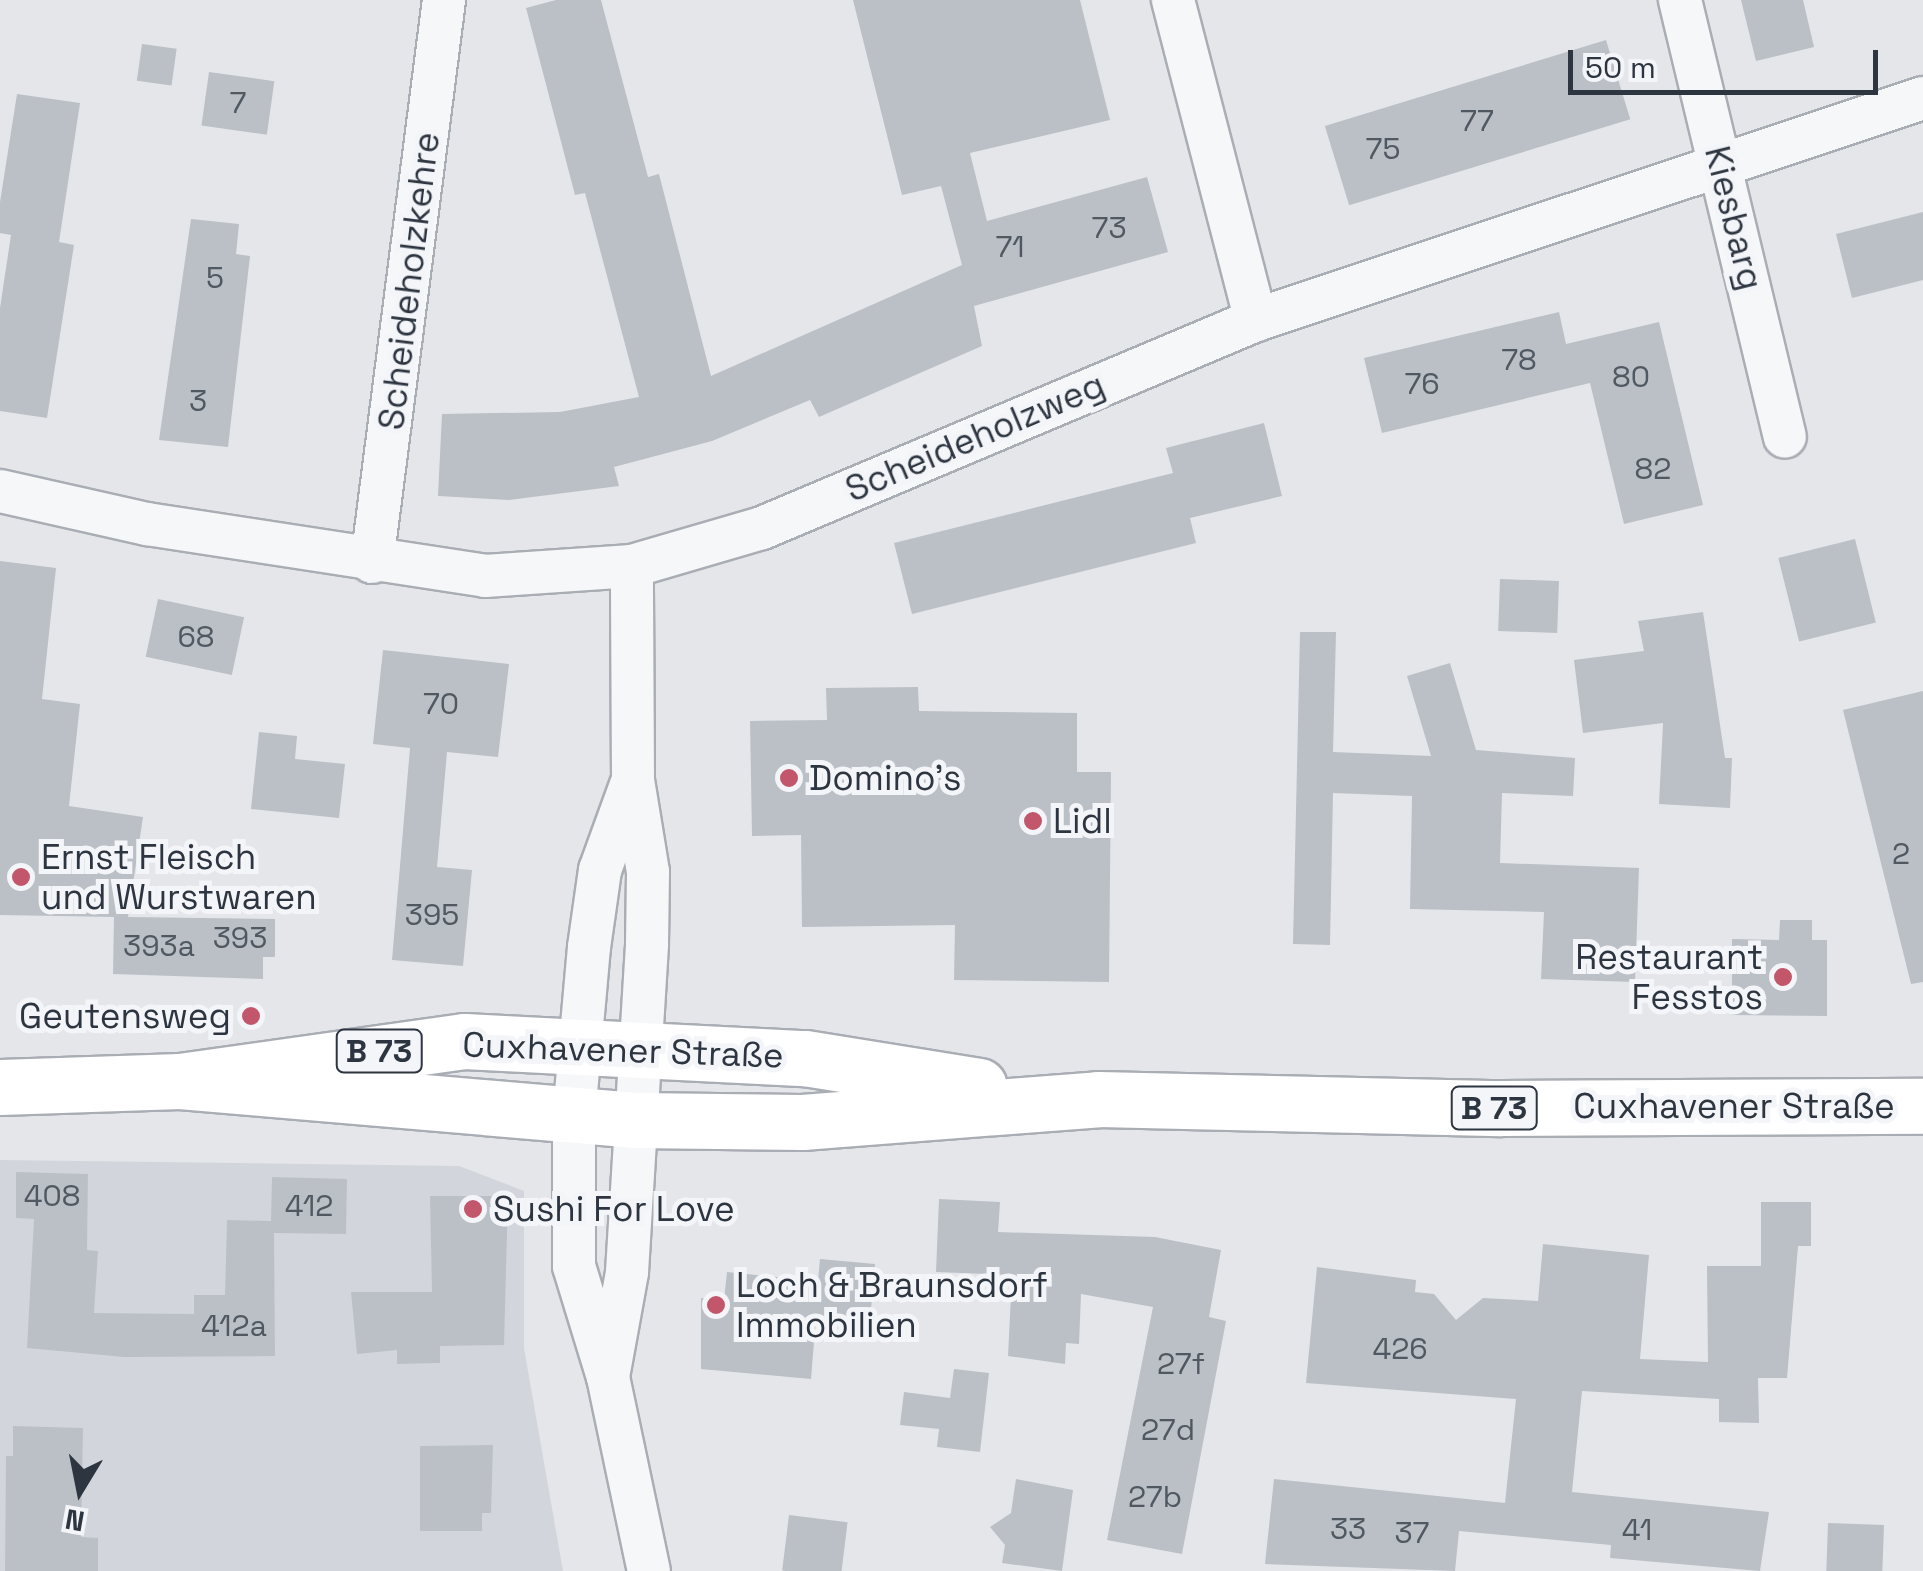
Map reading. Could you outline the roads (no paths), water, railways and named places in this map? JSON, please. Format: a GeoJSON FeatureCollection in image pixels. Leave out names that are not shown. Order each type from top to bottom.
{"type":"FeatureCollection","features":[{"type":"Feature","properties":{"kind":"main road","name":"Cuxhavener Straße"},"geometry":{"type":"LineString","coordinates":[[0,1087],[180,1081],[464,1041],[805,1058],[1066,1100]]}},
{"type":"Feature","properties":{"kind":"main road","name":"Cuxhavener Straße"},"geometry":{"type":"LineString","coordinates":[[180,1081],[634,1120],[802,1122],[1066,1100],[1501,1108],[1923,1106]]}},
{"type":"Feature","properties":{"kind":"street","name":"Scheideholzkehre"},"geometry":{"type":"LineString","coordinates":[[372,562],[444,0]]}},
{"type":"Feature","properties":{"kind":"street"},"geometry":{"type":"LineString","coordinates":[[1173,0],[1256,320]]}},
{"type":"Feature","properties":{"kind":"street","name":"Kiesbarg"},"geometry":{"type":"LineString","coordinates":[[1680,0],[1785,437]]}},
{"type":"Feature","properties":{"kind":"street","name":"Scheideholzweg"},"geometry":{"type":"LineString","coordinates":[[0,491],[147,524],[372,562],[484,576],[632,566],[762,528],[1256,320],[1923,98]]}},
{"type":"Feature","properties":{"kind":"street"},"geometry":{"type":"LineString","coordinates":[[608,1377],[627,1272],[648,872],[632,780],[632,566]]}},
{"type":"Feature","properties":{"kind":"street"},"geometry":{"type":"LineString","coordinates":[[632,780],[600,870],[578,1044],[574,1266],[608,1377],[649,1571]]}},
{"type":"Feature","properties":{"kind":"place","name":"Domino's"},"geometry":{"type":"Point","coordinates":[789,778]}},
{"type":"Feature","properties":{"kind":"place","name":"Lidl"},"geometry":{"type":"Point","coordinates":[1033,821]}},
{"type":"Feature","properties":{"kind":"place","name":"Ernst Fleisch und Wurstwaren"},"geometry":{"type":"Point","coordinates":[21,877]}},
{"type":"Feature","properties":{"kind":"place","name":"Restaurant Fesstos"},"geometry":{"type":"Point","coordinates":[1783,977]}},
{"type":"Feature","properties":{"kind":"place","name":"Geutensweg"},"geometry":{"type":"Point","coordinates":[251,1016]}},
{"type":"Feature","properties":{"kind":"place","name":"Sushi For Love"},"geometry":{"type":"Point","coordinates":[473,1209]}},
{"type":"Feature","properties":{"kind":"place","name":"Loch & Braunsdorf Immobilien"},"geometry":{"type":"Point","coordinates":[716,1305]}}]}
